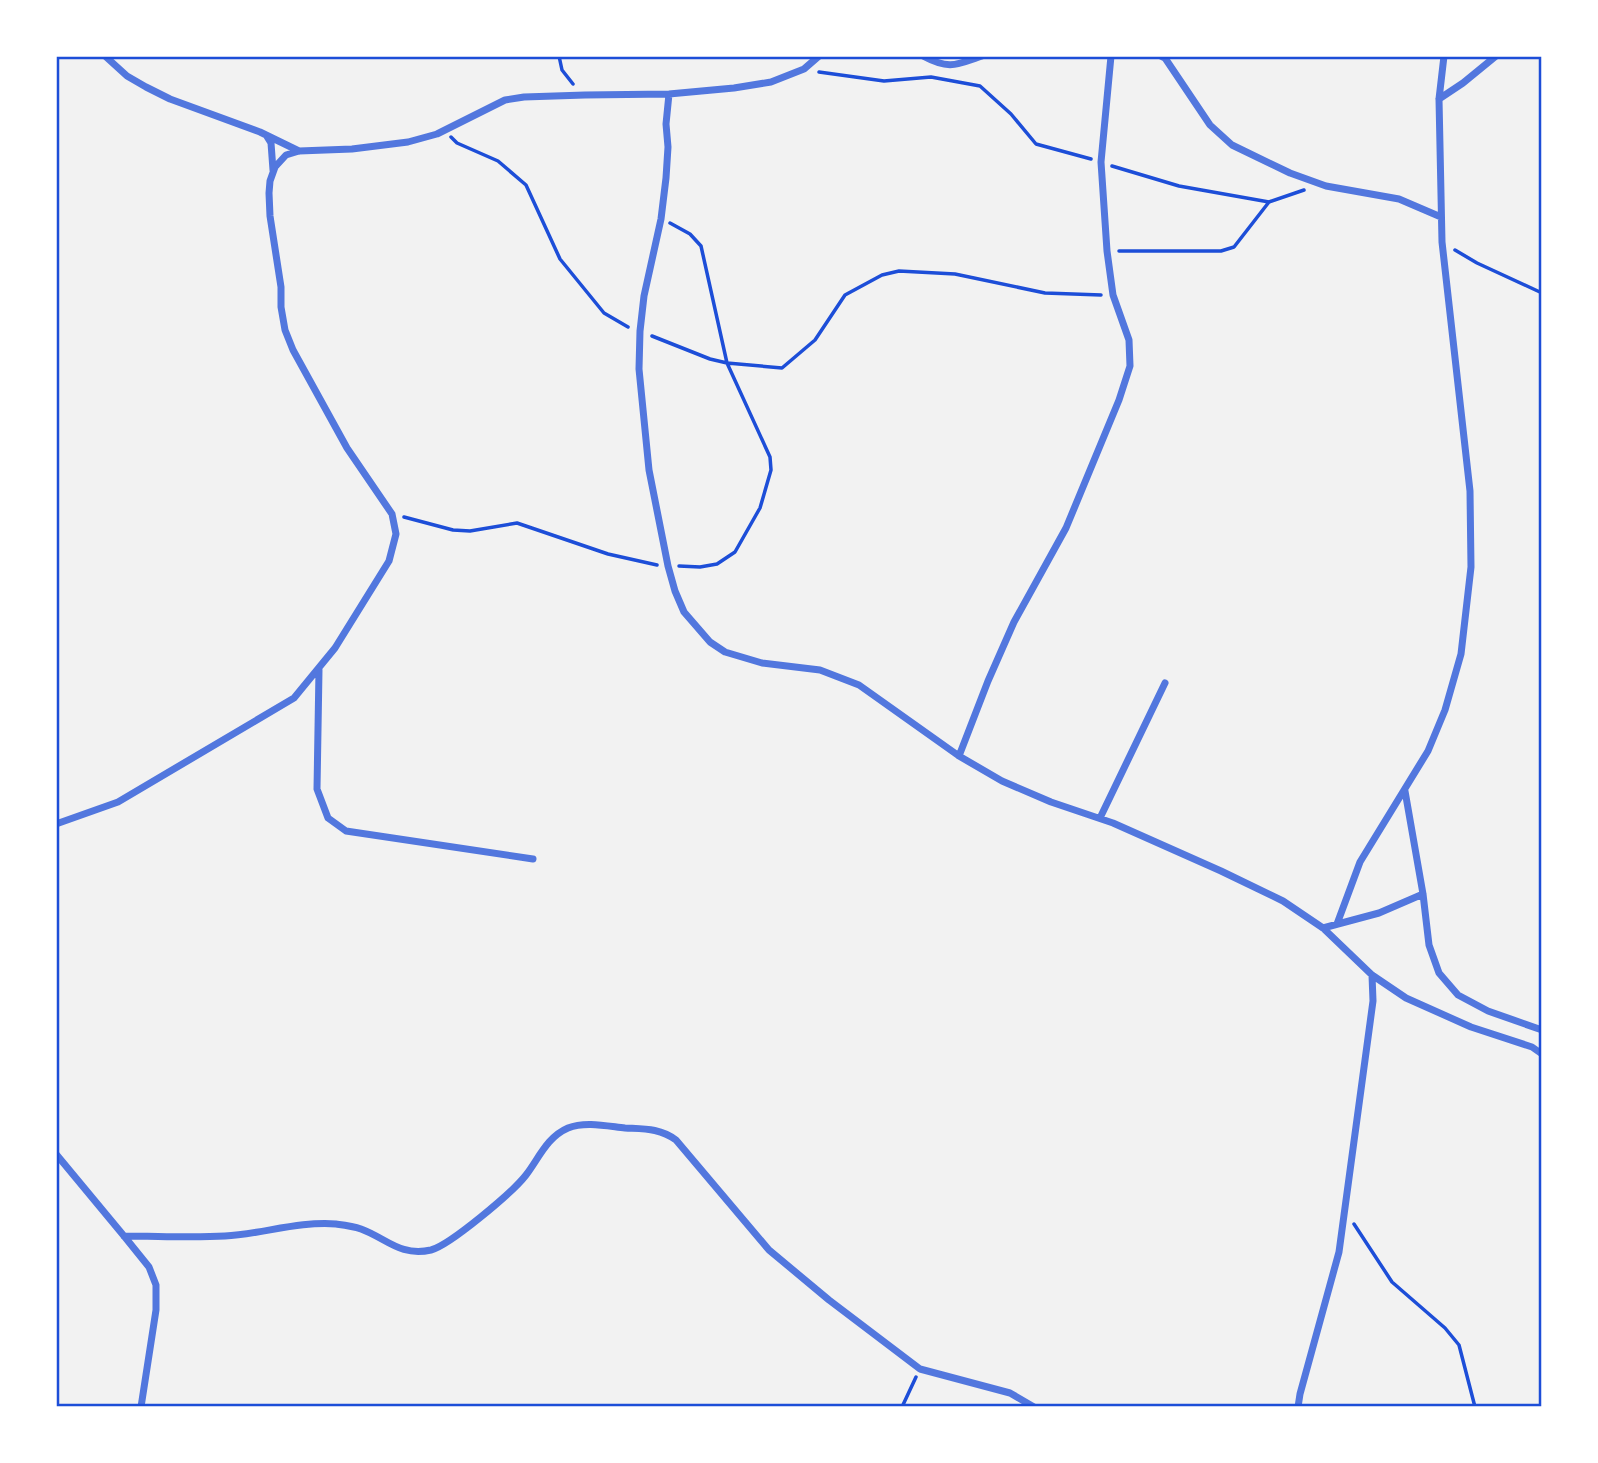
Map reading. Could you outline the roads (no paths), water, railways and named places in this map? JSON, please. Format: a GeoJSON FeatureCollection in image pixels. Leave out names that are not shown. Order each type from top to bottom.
{"type":"FeatureCollection","features":[{"type":"Feature","properties":{"kind":"street"},"geometry":{"type":"LineString","coordinates":[[105,56],[127,76],[170,99],[265,134],[299,151]]}},
{"type":"Feature","properties":{"kind":"street"},"geometry":{"type":"LineString","coordinates":[[56,824],[118,802],[294,698],[335,648],[390,561],[396,534],[392,514],[347,448],[293,350],[285,330],[269,193],[275,167],[286,155],[299,151],[352,149],[408,142],[444,131],[506,100],[524,97],[669,93],[771,82],[804,69],[819,56]]}},
{"type":"Feature","properties":{"kind":"street"},"geometry":{"type":"LineString","coordinates":[[923,56],[938,64],[954,66],[982,56]]}},
{"type":"Feature","properties":{"kind":"street"},"geometry":{"type":"LineString","coordinates":[[958,756],[1014,622],[1066,528],[1119,400],[1130,366],[1129,340],[1113,295],[1101,162],[1111,56]]}},
{"type":"Feature","properties":{"kind":"street"},"geometry":{"type":"LineString","coordinates":[[1161,56],[1165,58],[1210,125],[1232,145],[1290,173],[1326,186],[1399,199],[1441,217]]}},
{"type":"Feature","properties":{"kind":"street"},"geometry":{"type":"LineString","coordinates":[[1337,924],[1360,862],[1428,751],[1445,710],[1461,654],[1471,567],[1470,491],[1442,242],[1439,99],[1444,56]]}},
{"type":"Feature","properties":{"kind":"street"},"geometry":{"type":"LineString","coordinates":[[1439,99],[1496,56]]}},
{"type":"Feature","properties":{"kind":"street"},"geometry":{"type":"LineString","coordinates":[[669,93],[666,124],[667,168],[661,219],[644,296],[639,369],[649,470],[668,566],[684,612],[710,642],[725,652],[762,663],[820,670],[859,685],[958,756],[1014,786],[1051,802],[1113,822],[1283,901],[1323,928],[1372,975],[1406,998],[1471,1027],[1532,1047],[1542,1054]]}},
{"type":"Feature","properties":{"kind":"street"},"geometry":{"type":"LineString","coordinates":[[265,134],[271,143],[273,172]]}},
{"type":"Feature","properties":{"kind":"street"},"geometry":{"type":"LineString","coordinates":[[319,669],[317,789],[328,818],[346,831],[533,859]]}},
{"type":"Feature","properties":{"kind":"street"},"geometry":{"type":"LineString","coordinates":[[1100,818],[1165,683]]}},
{"type":"Feature","properties":{"kind":"street"},"geometry":{"type":"LineString","coordinates":[[1405,791],[1429,945],[1439,973],[1458,995],[1488,1011],[1542,1030]]}},
{"type":"Feature","properties":{"kind":"street"},"geometry":{"type":"LineString","coordinates":[[1323,928],[1379,913],[1423,894]]}},
{"type":"Feature","properties":{"kind":"street"},"geometry":{"type":"LineString","coordinates":[[1298,1407],[1339,1252],[1373,1001],[1372,975]]}},
{"type":"Feature","properties":{"kind":"street"},"geometry":{"type":"LineString","coordinates":[[124,1236],[224,1236],[332,1224],[363,1230],[398,1248],[431,1250],[451,1240],[514,1188],[548,1143],[564,1130],[575,1125],[603,1125],[657,1131],[667,1133],[676,1140],[769,1250],[829,1300],[920,1369],[1010,1393],[1034,1407]]}},
{"type":"Feature","properties":{"kind":"street"},"geometry":{"type":"LineString","coordinates":[[56,1154],[149,1267],[156,1286],[156,1310],[141,1407]]}}]}
